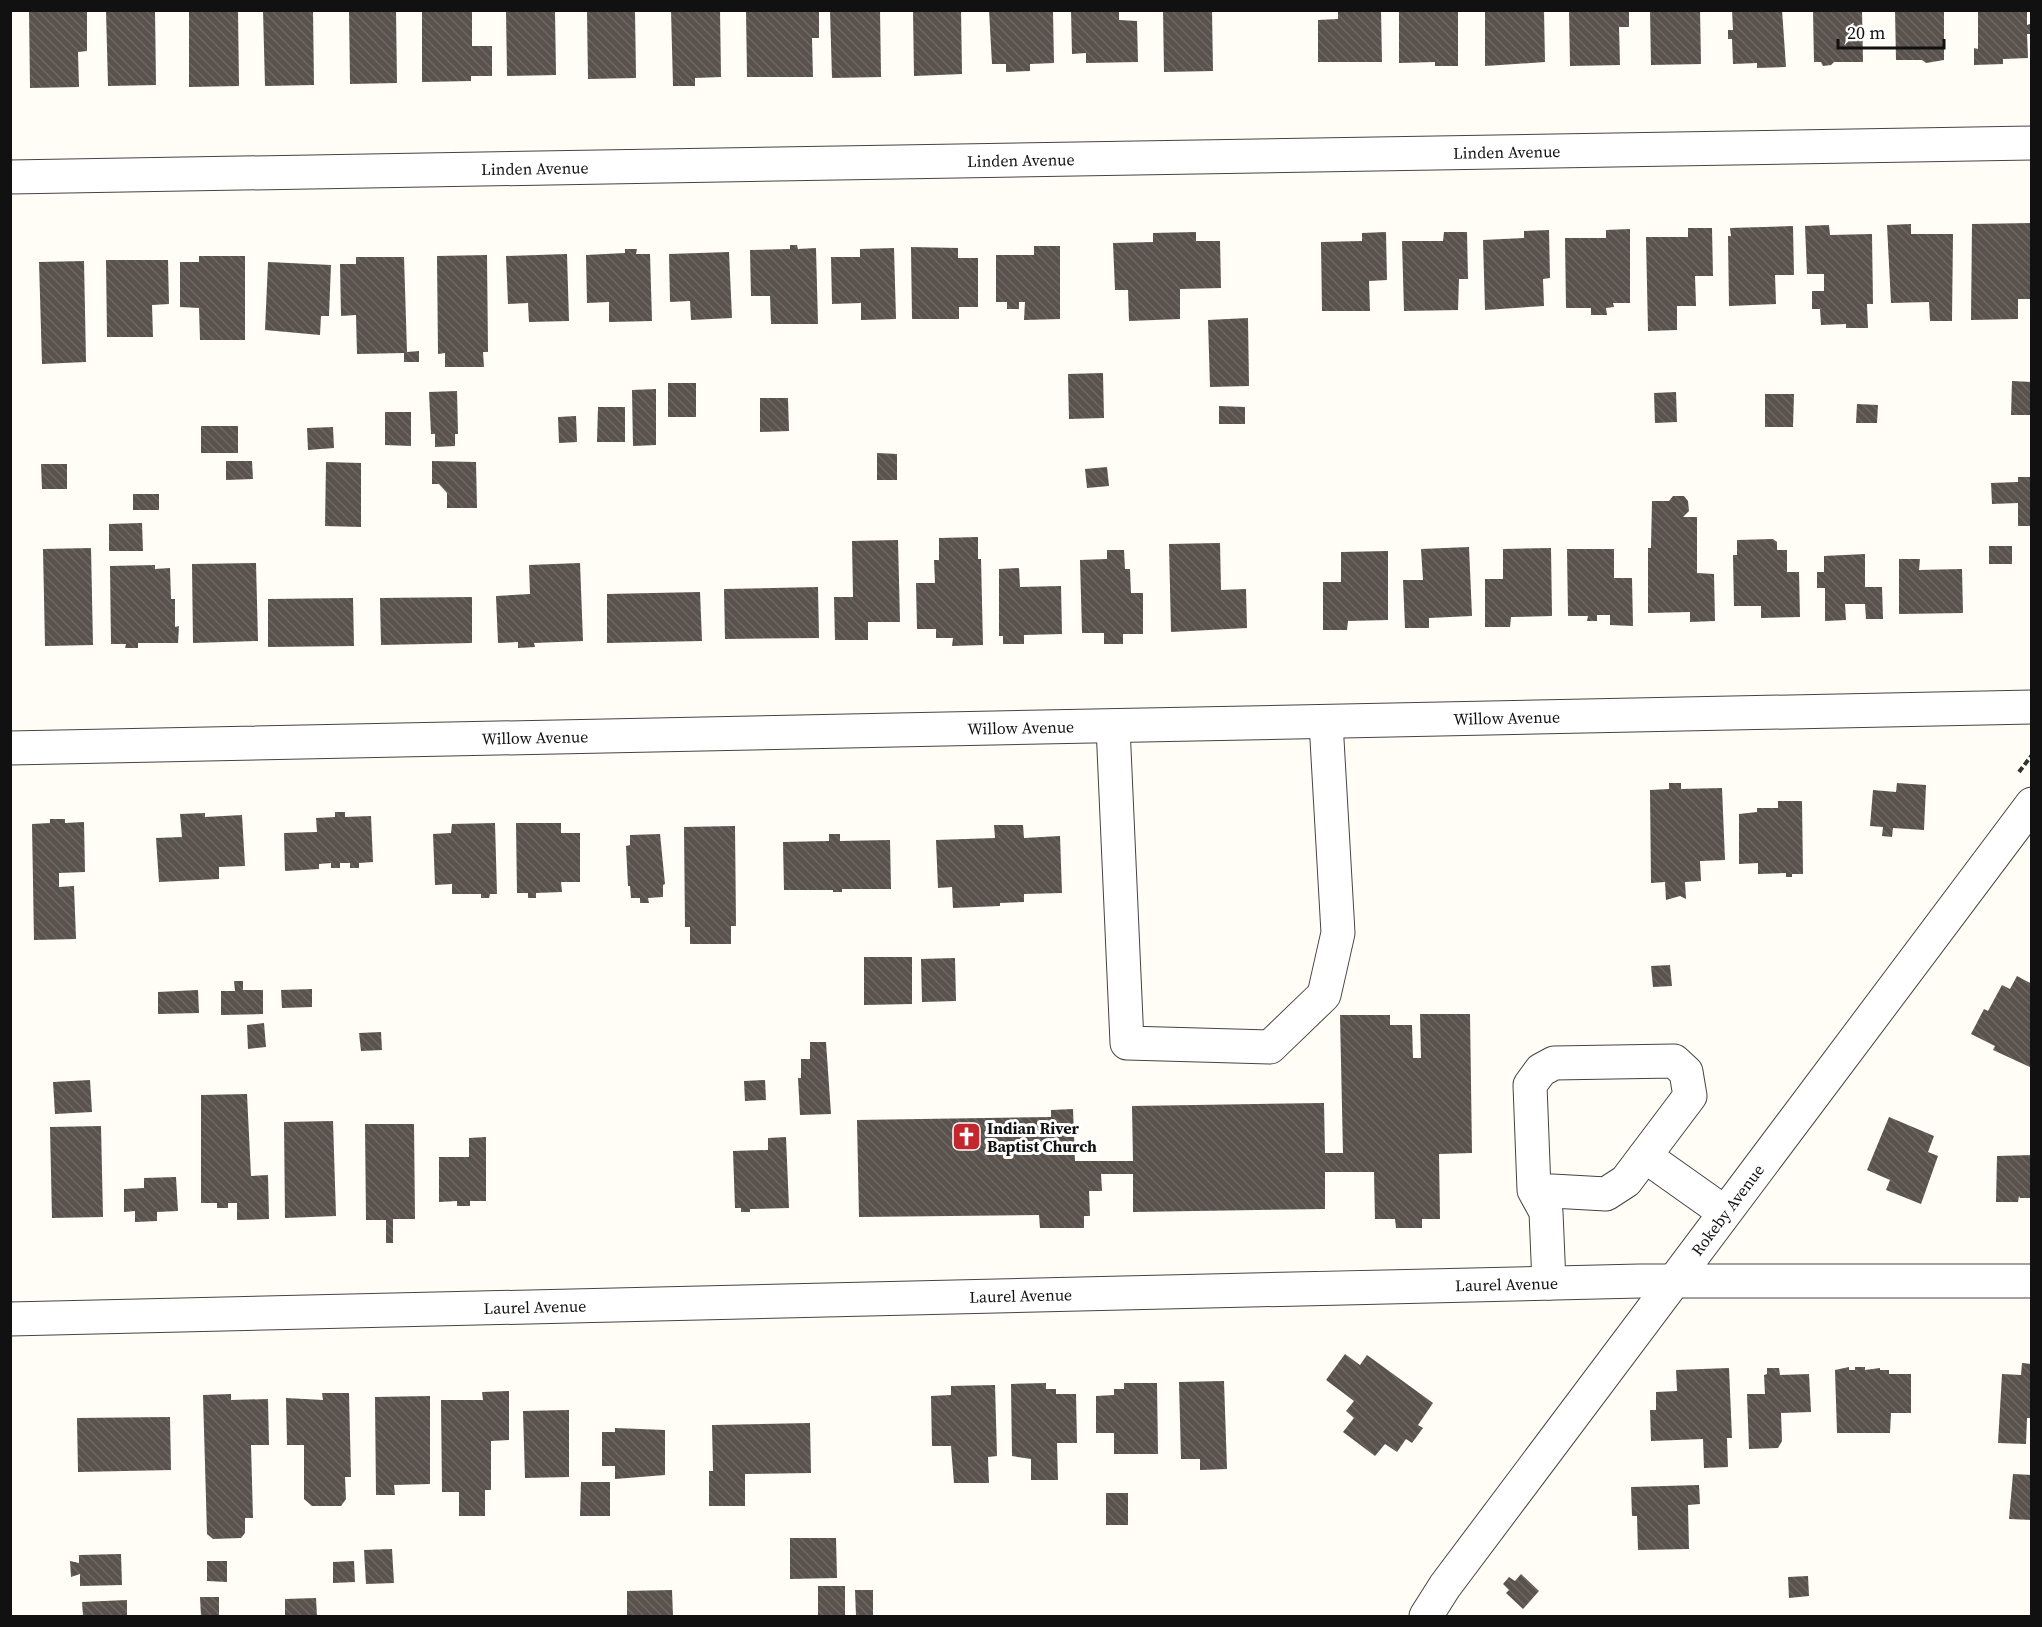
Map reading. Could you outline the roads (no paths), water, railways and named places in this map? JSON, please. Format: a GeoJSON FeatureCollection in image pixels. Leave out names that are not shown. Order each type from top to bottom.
{"type":"FeatureCollection","features":[{"type":"Feature","properties":{"kind":"street","name":"Linden Avenue"},"geometry":{"type":"LineString","coordinates":[[10,177],[2031,143]]}},
{"type":"Feature","properties":{"kind":"street","name":"Willow Avenue"},"geometry":{"type":"LineString","coordinates":[[10,748],[2031,708]]}},
{"type":"Feature","properties":{"kind":"street"},"geometry":{"type":"LineString","coordinates":[[1113,726],[1127,1043],[1270,1047],[1324,995],[1338,933],[1326,722]]}},
{"type":"Feature","properties":{"kind":"street","name":"Rokeby Avenue"},"geometry":{"type":"LineString","coordinates":[[1426,1617],[1445,1586],[2031,804]]}},
{"type":"Feature","properties":{"kind":"street"},"geometry":{"type":"LineString","coordinates":[[1534,1190],[1606,1194],[1626,1182],[1690,1096],[1686,1072],[1674,1061],[1554,1063],[1541,1070],[1530,1085],[1534,1190],[1546,1212],[1549,1283]]}},
{"type":"Feature","properties":{"kind":"street"},"geometry":{"type":"LineString","coordinates":[[1645,1155],[1724,1212]]}},
{"type":"Feature","properties":{"kind":"street","name":"Laurel Avenue"},"geometry":{"type":"LineString","coordinates":[[10,1319],[1549,1283],[2031,1281]]}},
{"type":"Feature","properties":{"kind":"place","name":"Indian River Baptist Church"},"geometry":{"type":"Point","coordinates":[966,1137]}}]}
